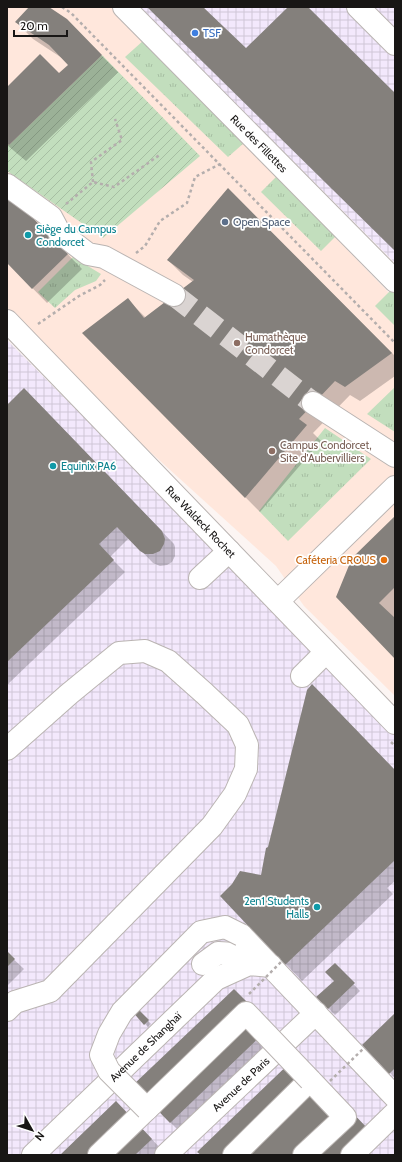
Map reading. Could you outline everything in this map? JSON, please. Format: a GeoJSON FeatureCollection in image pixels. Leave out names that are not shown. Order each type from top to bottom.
{"type":"FeatureCollection","features":[{"type":"Feature","properties":{"kind":"street","name":"Rue des Fillettes"},"geometry":{"type":"LineString","coordinates":[[124,7],[395,281]]}},
{"type":"Feature","properties":{"kind":"street"},"geometry":{"type":"LineString","coordinates":[[358,7],[395,44]]}},
{"type":"Feature","properties":{"kind":"street"},"geometry":{"type":"LineString","coordinates":[[7,185],[51,217],[59,232],[88,254],[104,257],[174,295]]}},
{"type":"Feature","properties":{"kind":"street","name":"Rue Waldeck Rochet"},"geometry":{"type":"LineString","coordinates":[[8,324],[395,723]]}},
{"type":"Feature","properties":{"kind":"street"},"geometry":{"type":"LineString","coordinates":[[313,403],[395,456]]}},
{"type":"Feature","properties":{"kind":"street"},"geometry":{"type":"LineString","coordinates":[[278,602],[395,487]]}},
{"type":"Feature","properties":{"kind":"street"},"geometry":{"type":"LineString","coordinates":[[200,578],[229,551]]}},
{"type":"Feature","properties":{"kind":"street"},"geometry":{"type":"LineString","coordinates":[[7,749],[69,694],[119,654],[145,651],[168,661],[204,693],[238,725],[247,745],[246,769],[235,794],[212,826],[50,991],[15,1002],[7,1010]]}},
{"type":"Feature","properties":{"kind":"street"},"geometry":{"type":"LineString","coordinates":[[302,676],[326,652]]}},
{"type":"Feature","properties":{"kind":"street"},"geometry":{"type":"LineString","coordinates":[[150,1107],[109,1071],[100,1055],[109,1034],[122,1012],[176,956],[201,932],[225,927],[241,935],[276,964],[316,1013],[395,1097]]}},
{"type":"Feature","properties":{"kind":"street"},"geometry":{"type":"LineString","coordinates":[[203,964],[218,953],[236,954],[249,964]]}},
{"type":"Feature","properties":{"kind":"street","name":"Avenue de Shanghaï"},"geometry":{"type":"LineString","coordinates":[[33,1155],[216,979],[249,964],[276,964]]}},
{"type":"Feature","properties":{"kind":"street"},"geometry":{"type":"LineString","coordinates":[[99,1155],[246,1013],[318,1082],[344,1117],[304,1155]]}},
{"type":"Feature","properties":{"kind":"street","name":"Avenue de Paris"},"geometry":{"type":"LineString","coordinates":[[166,1155],[316,1013]]}},
{"type":"Feature","properties":{"kind":"street"},"geometry":{"type":"LineString","coordinates":[[234,1155],[318,1082]]}},
{"type":"Feature","properties":{"kind":"street"},"geometry":{"type":"LineString","coordinates":[[352,1155],[395,1113]]}},
{"type":"Feature","properties":{"kind":"path"},"geometry":{"type":"LineString","coordinates":[[62,7],[71,13],[395,343]]}},
{"type":"Feature","properties":{"kind":"path"},"geometry":{"type":"LineString","coordinates":[[92,182],[91,162],[122,140],[115,119]]}},
{"type":"Feature","properties":{"kind":"path"},"geometry":{"type":"LineString","coordinates":[[92,182],[114,187],[161,154]]}},
{"type":"Feature","properties":{"kind":"path"},"geometry":{"type":"LineString","coordinates":[[51,217],[92,182]]}},
{"type":"Feature","properties":{"kind":"path"},"geometry":{"type":"LineString","coordinates":[[244,999],[276,964]]}},
{"type":"Feature","properties":{"kind":"path"},"geometry":{"type":"LineString","coordinates":[[318,1082],[364,1048]]}},
{"type":"Feature","properties":{"kind":"shaded area","name":"Campus Condorcet, Site d'Aubervilliers"},"geometry":{"type":"Polygon","coordinates":[[[7,7],[112,7],[395,299],[395,696],[304,606],[276,566],[7,322],[7,7]]]}},
{"type":"Feature","properties":{"kind":"shaded area"},"geometry":{"type":"Polygon","coordinates":[[[139,7],[395,7],[395,263],[139,7]]]}},
{"type":"Feature","properties":{"kind":"shaded area"},"geometry":{"type":"Polygon","coordinates":[[[7,340],[334,669],[395,733],[395,1155],[7,1155],[7,340]]]}},
{"type":"Feature","properties":{"kind":"green space"},"geometry":{"type":"Polygon","coordinates":[[[144,40],[244,143],[228,157],[125,57],[144,40]]]}},
{"type":"Feature","properties":{"kind":"green space"},"geometry":{"type":"Polygon","coordinates":[[[102,55],[200,156],[103,238],[7,171],[7,143],[9,145],[102,55]]]}},
{"type":"Feature","properties":{"kind":"green space"},"geometry":{"type":"Polygon","coordinates":[[[277,176],[337,235],[321,251],[261,192],[277,176]]]}},
{"type":"Feature","properties":{"kind":"green space"},"geometry":{"type":"Polygon","coordinates":[[[73,257],[101,274],[96,281],[75,290],[55,308],[38,292],[73,257]]]}},
{"type":"Feature","properties":{"kind":"green space"},"geometry":{"type":"Polygon","coordinates":[[[391,290],[395,294],[395,326],[375,306],[391,290]]]}},
{"type":"Feature","properties":{"kind":"green space"},"geometry":{"type":"Polygon","coordinates":[[[395,387],[395,432],[367,414],[395,387]]]}},
{"type":"Feature","properties":{"kind":"green space"},"geometry":{"type":"Polygon","coordinates":[[[325,428],[371,459],[288,541],[259,511],[325,428]]]}},
{"type":"Feature","properties":{"kind":"building"},"geometry":{"type":"Polygon","coordinates":[[[29,7],[49,7],[67,19],[102,55],[9,145],[7,143],[7,87],[40,54],[59,73],[68,65],[49,45],[15,22],[29,7]]]}},
{"type":"Feature","properties":{"kind":"building"},"geometry":{"type":"Polygon","coordinates":[[[147,7],[203,7],[246,48],[288,7],[308,7],[395,93],[395,251],[147,7]]]}},
{"type":"Feature","properties":{"kind":"building","name":"Humathèque Condorcet"},"geometry":{"type":"Polygon","coordinates":[[[228,188],[392,353],[345,387],[335,381],[299,419],[307,425],[245,498],[82,333],[128,298],[144,318],[194,280],[167,260],[228,188]]]}},
{"type":"Feature","properties":{"kind":"building","name":"Siège du Campus Condorcet"},"geometry":{"type":"Polygon","coordinates":[[[7,197],[32,217],[68,254],[32,289],[7,263],[7,197]]]}},
{"type":"Feature","properties":{"kind":"building","name":"Equinix PA6"},"geometry":{"type":"Polygon","coordinates":[[[24,388],[162,531],[165,539],[160,551],[153,554],[145,554],[140,551],[117,527],[99,544],[114,560],[7,662],[7,403],[8,404],[24,388]]]}},
{"type":"Feature","properties":{"kind":"building"},"geometry":{"type":"Polygon","coordinates":[[[395,516],[395,587],[379,603],[395,618],[395,659],[336,597],[352,558],[395,516]]]}},
{"type":"Feature","properties":{"kind":"building"},"geometry":{"type":"Polygon","coordinates":[[[312,684],[395,770],[395,862],[394,861],[285,965],[220,896],[232,884],[240,871],[261,875],[266,848],[268,847],[307,690],[312,684]]]}},
{"type":"Feature","properties":{"kind":"building"},"geometry":{"type":"Polygon","coordinates":[[[7,951],[15,959],[7,967],[7,951]]]}},
{"type":"Feature","properties":{"kind":"building"},"geometry":{"type":"Polygon","coordinates":[[[335,963],[355,983],[328,1009],[316,997],[334,981],[325,972],[335,963]]]}},
{"type":"Feature","properties":{"kind":"building"},"geometry":{"type":"Polygon","coordinates":[[[234,989],[258,1013],[260,1012],[269,1021],[267,1023],[271,1026],[170,1123],[133,1085],[234,989]]]}},
{"type":"Feature","properties":{"kind":"building"},"geometry":{"type":"Polygon","coordinates":[[[135,1006],[149,1020],[144,1025],[131,1010],[135,1006]]]}},
{"type":"Feature","properties":{"kind":"building"},"geometry":{"type":"Polygon","coordinates":[[[395,1013],[395,1068],[389,1074],[362,1045],[395,1013]]]}},
{"type":"Feature","properties":{"kind":"building"},"geometry":{"type":"Polygon","coordinates":[[[298,1055],[302,1059],[303,1057],[312,1066],[310,1068],[369,1130],[343,1155],[201,1155],[197,1152],[298,1055]]]}},
{"type":"Feature","properties":{"kind":"building"},"geometry":{"type":"Polygon","coordinates":[[[116,1101],[152,1139],[135,1155],[60,1155],[116,1101]]]}},
{"type":"Feature","properties":{"kind":"tunnel"},"geometry":{"type":"LineString","coordinates":[[174,295],[313,403]]}},
{"type":"Feature","properties":{"kind":"place","name":"TSF"},"geometry":{"type":"Point","coordinates":[195,33]}},
{"type":"Feature","properties":{"kind":"place","name":"Open Space"},"geometry":{"type":"Point","coordinates":[225,222]}},
{"type":"Feature","properties":{"kind":"place","name":"Siège du Campus Condorcet"},"geometry":{"type":"Point","coordinates":[28,235]}},
{"type":"Feature","properties":{"kind":"place","name":"Humathèque Condorcet"},"geometry":{"type":"Point","coordinates":[237,343]}},
{"type":"Feature","properties":{"kind":"place","name":"Campus Condorcet, Site d'Aubervilliers"},"geometry":{"type":"Point","coordinates":[272,451]}},
{"type":"Feature","properties":{"kind":"place","name":"Equinix PA6"},"geometry":{"type":"Point","coordinates":[53,466]}},
{"type":"Feature","properties":{"kind":"place","name":"Caféteria CROUS"},"geometry":{"type":"Point","coordinates":[384,560]}},
{"type":"Feature","properties":{"kind":"place","name":"2en1 Students Halls"},"geometry":{"type":"Point","coordinates":[317,907]}}]}
